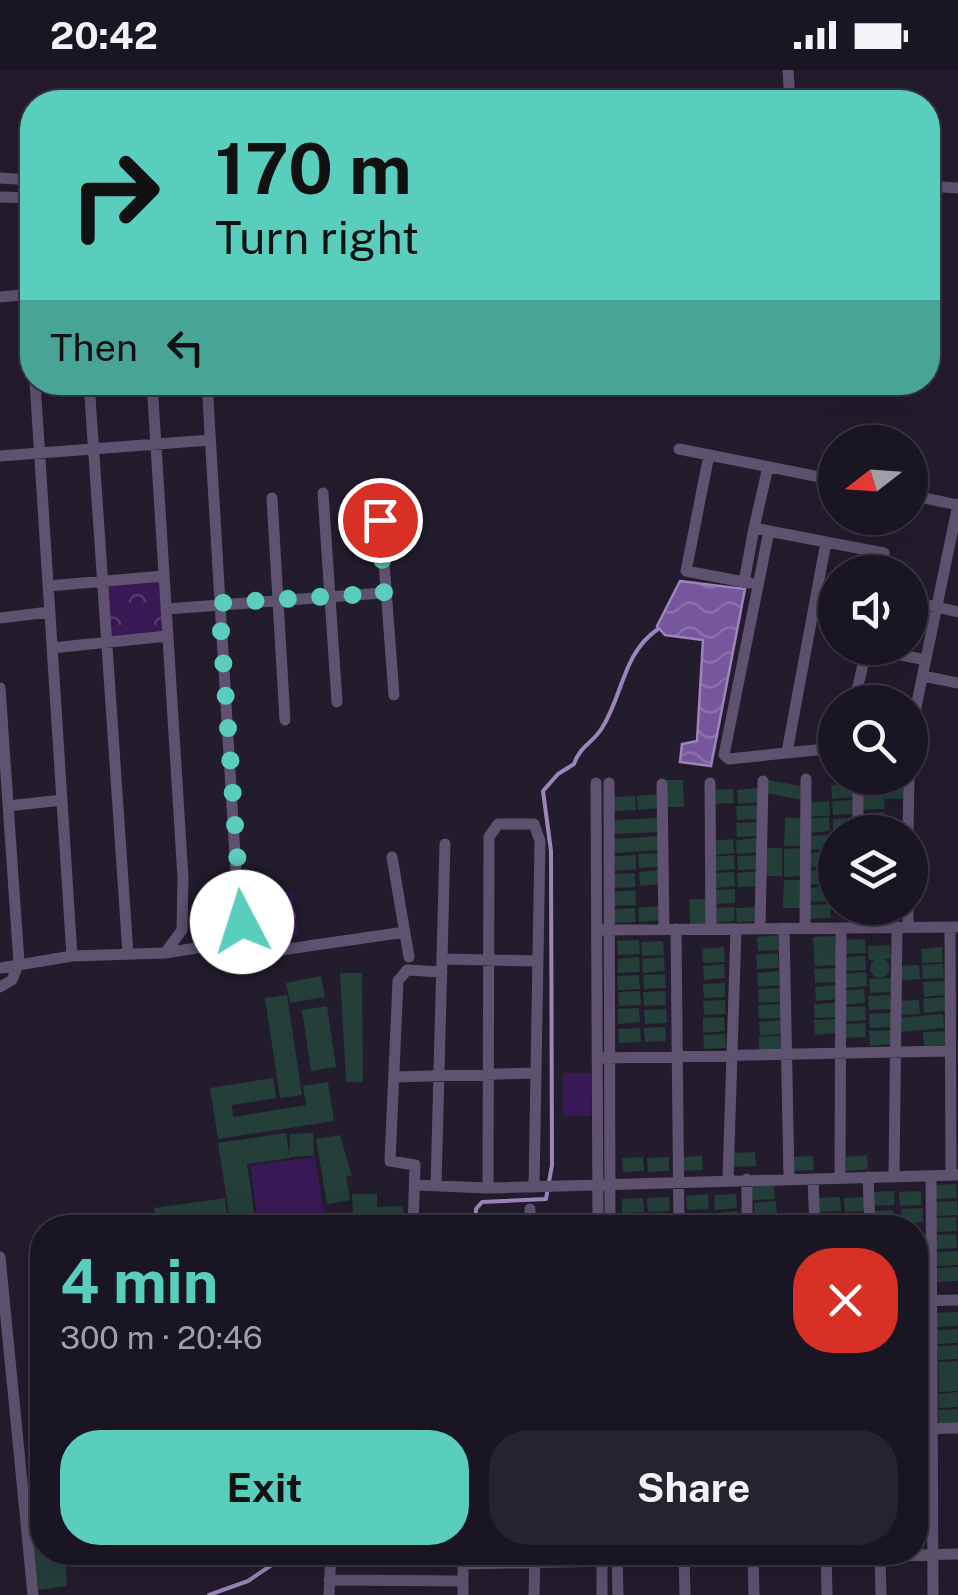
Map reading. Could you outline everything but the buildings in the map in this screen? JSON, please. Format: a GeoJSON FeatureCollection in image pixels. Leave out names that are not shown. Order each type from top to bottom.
{"type":"FeatureCollection","features":[{"type":"Feature","properties":{"kind":"street"},"geometry":{"type":"LineString","coordinates":[[36,395],[72,956]]}},
{"type":"Feature","properties":{"kind":"street"},"geometry":{"type":"LineString","coordinates":[[91,395],[128,954]]}},
{"type":"Feature","properties":{"kind":"street"},"geometry":{"type":"LineString","coordinates":[[153,395],[182,930],[165,954]]}},
{"type":"Feature","properties":{"kind":"street"},"geometry":{"type":"LineString","coordinates":[[208,395],[240,941]]}},
{"type":"Feature","properties":{"kind":"street"},"geometry":{"type":"LineString","coordinates":[[0,456],[210,440]]}},
{"type":"Feature","properties":{"kind":"street"},"geometry":{"type":"LineString","coordinates":[[679,449],[818,477]]}},
{"type":"Feature","properties":{"kind":"street"},"geometry":{"type":"LineString","coordinates":[[709,455],[686,571],[759,584]]}},
{"type":"Feature","properties":{"kind":"street"},"geometry":{"type":"LineString","coordinates":[[744,582],[768,467]]}},
{"type":"Feature","properties":{"kind":"street"},"geometry":{"type":"LineString","coordinates":[[378,484],[394,695]]}},
{"type":"Feature","properties":{"kind":"street"},"geometry":{"type":"LineString","coordinates":[[323,494],[338,702]]}},
{"type":"Feature","properties":{"kind":"street"},"geometry":{"type":"LineString","coordinates":[[272,498],[285,720]]}},
{"type":"Feature","properties":{"kind":"street"},"geometry":{"type":"LineString","coordinates":[[928,498],[958,504],[953,555],[928,650]]}},
{"type":"Feature","properties":{"kind":"street"},"geometry":{"type":"LineString","coordinates":[[754,528],[884,555]]}},
{"type":"Feature","properties":{"kind":"street"},"geometry":{"type":"LineString","coordinates":[[768,530],[724,756],[729,759],[818,749]]}},
{"type":"Feature","properties":{"kind":"street"},"geometry":{"type":"LineString","coordinates":[[787,752],[826,542]]}},
{"type":"Feature","properties":{"kind":"street"},"geometry":{"type":"LineString","coordinates":[[48,586],[164,576]]}},
{"type":"Feature","properties":{"kind":"street"},"geometry":{"type":"LineString","coordinates":[[166,609],[384,593]]}},
{"type":"Feature","properties":{"kind":"street"},"geometry":{"type":"LineString","coordinates":[[928,605],[958,612]]}},
{"type":"Feature","properties":{"kind":"street"},"geometry":{"type":"LineString","coordinates":[[0,618],[50,612]]}},
{"type":"Feature","properties":{"kind":"street"},"geometry":{"type":"LineString","coordinates":[[52,648],[168,636]]}},
{"type":"Feature","properties":{"kind":"street"},"geometry":{"type":"LineString","coordinates":[[921,685],[925,665]]}},
{"type":"Feature","properties":{"kind":"street"},"geometry":{"type":"LineString","coordinates":[[923,676],[958,683]]}},
{"type":"Feature","properties":{"kind":"street"},"geometry":{"type":"LineString","coordinates":[[0,688],[20,963],[12,980],[0,988]]}},
{"type":"Feature","properties":{"kind":"street"},"geometry":{"type":"LineString","coordinates":[[805,928],[806,780]]}},
{"type":"Feature","properties":{"kind":"street"},"geometry":{"type":"LineString","coordinates":[[760,928],[763,781]]}},
{"type":"Feature","properties":{"kind":"street"},"geometry":{"type":"LineString","coordinates":[[600,1215],[604,1057],[602,783]]}},
{"type":"Feature","properties":{"kind":"street"},"geometry":{"type":"LineString","coordinates":[[710,783],[712,929]]}},
{"type":"Feature","properties":{"kind":"street"},"geometry":{"type":"LineString","coordinates":[[662,784],[679,1215]]}},
{"type":"Feature","properties":{"kind":"street"},"geometry":{"type":"LineString","coordinates":[[8,806],[62,800]]}},
{"type":"Feature","properties":{"kind":"street"},"geometry":{"type":"LineString","coordinates":[[488,1188],[490,836],[498,824],[534,824],[539,832],[537,1187]]}},
{"type":"Feature","properties":{"kind":"street"},"geometry":{"type":"LineString","coordinates":[[436,1186],[444,844]]}},
{"type":"Feature","properties":{"kind":"street"},"geometry":{"type":"LineString","coordinates":[[392,856],[409,958]]}},
{"type":"Feature","properties":{"kind":"street"},"geometry":{"type":"LineString","coordinates":[[894,1176],[902,927]]}},
{"type":"Feature","properties":{"kind":"street"},"geometry":{"type":"LineString","coordinates":[[415,1185],[488,1188],[955,1175],[948,1051],[954,927],[603,930]]}},
{"type":"Feature","properties":{"kind":"street"},"geometry":{"type":"LineString","coordinates":[[784,928],[789,1178]]}},
{"type":"Feature","properties":{"kind":"street"},"geometry":{"type":"LineString","coordinates":[[840,1177],[842,928]]}},
{"type":"Feature","properties":{"kind":"street"},"geometry":{"type":"LineString","coordinates":[[728,1179],[736,929]]}},
{"type":"Feature","properties":{"kind":"street"},"geometry":{"type":"LineString","coordinates":[[0,968],[72,956],[165,954],[240,941],[260,953],[405,932]]}},
{"type":"Feature","properties":{"kind":"street"},"geometry":{"type":"LineString","coordinates":[[414,1215],[413,1163],[390,1160],[400,974],[442,965],[538,961]]}},
{"type":"Feature","properties":{"kind":"street"},"geometry":{"type":"LineString","coordinates":[[604,1057],[948,1051]]}},
{"type":"Feature","properties":{"kind":"street"},"geometry":{"type":"LineString","coordinates":[[394,1076],[441,1072],[536,1073]]}},
{"type":"Feature","properties":{"kind":"street"},"geometry":{"type":"LineString","coordinates":[[931,1176],[933,1595]]}},
{"type":"Feature","properties":{"kind":"street"},"geometry":{"type":"LineString","coordinates":[[868,1177],[869,1215]]}},
{"type":"Feature","properties":{"kind":"street"},"geometry":{"type":"LineString","coordinates":[[814,1178],[815,1215]]}},
{"type":"Feature","properties":{"kind":"street"},"geometry":{"type":"LineString","coordinates":[[747,1179],[748,1215]]}},
{"type":"Feature","properties":{"kind":"street"},"geometry":{"type":"LineString","coordinates":[[603,1185],[608,1215]]}},
{"type":"Feature","properties":{"kind":"street"},"geometry":{"type":"LineString","coordinates":[[530,1209],[530,1215]]}},
{"type":"Feature","properties":{"kind":"street"},"geometry":{"type":"LineString","coordinates":[[0,1257],[30,1564]]}},
{"type":"Feature","properties":{"kind":"street"},"geometry":{"type":"LineString","coordinates":[[928,1301],[958,1300]]}},
{"type":"Feature","properties":{"kind":"street"},"geometry":{"type":"LineString","coordinates":[[928,1428],[958,1428]]}},
{"type":"Feature","properties":{"kind":"street"},"geometry":{"type":"LineString","coordinates":[[928,1555],[958,1554]]}},
{"type":"Feature","properties":{"kind":"street"},"geometry":{"type":"LineString","coordinates":[[30,1565],[33,1595]]}},
{"type":"Feature","properties":{"kind":"street"},"geometry":{"type":"LineString","coordinates":[[330,1595],[331,1565]]}},
{"type":"Feature","properties":{"kind":"street"},"geometry":{"type":"LineString","coordinates":[[463,1565],[463,1595]]}},
{"type":"Feature","properties":{"kind":"street"},"geometry":{"type":"LineString","coordinates":[[534,1595],[535,1565]]}},
{"type":"Feature","properties":{"kind":"street"},"geometry":{"type":"LineString","coordinates":[[602,1565],[602,1595]]}},
{"type":"Feature","properties":{"kind":"street"},"geometry":{"type":"LineString","coordinates":[[618,1565],[618,1595]]}},
{"type":"Feature","properties":{"kind":"street"},"geometry":{"type":"LineString","coordinates":[[684,1565],[685,1595]]}},
{"type":"Feature","properties":{"kind":"street"},"geometry":{"type":"LineString","coordinates":[[753,1565],[754,1595]]}},
{"type":"Feature","properties":{"kind":"street"},"geometry":{"type":"LineString","coordinates":[[826,1565],[827,1595]]}},
{"type":"Feature","properties":{"kind":"street"},"geometry":{"type":"LineString","coordinates":[[880,1565],[881,1595]]}},
{"type":"Feature","properties":{"kind":"street"},"geometry":{"type":"LineString","coordinates":[[329,1580],[463,1581]]}},
{"type":"Feature","properties":{"kind":"green space"},"geometry":{"type":"Polygon","coordinates":[[[164,576],[167,636],[107,642],[103,581],[164,576]]]}},
{"type":"Feature","properties":{"kind":"green space"},"geometry":{"type":"Polygon","coordinates":[[[293,891],[299,935],[258,941],[254,897],[293,891]]]}},
{"type":"Feature","properties":{"kind":"green space"},"geometry":{"type":"Polygon","coordinates":[[[563,1073],[591,1073],[591,1116],[563,1116],[563,1073]]]}},
{"type":"Feature","properties":{"kind":"green space"},"geometry":{"type":"Polygon","coordinates":[[[315,1157],[324,1214],[257,1215],[250,1165],[315,1157]]]}},
{"type":"Feature","properties":{"kind":"water"},"geometry":{"type":"Polygon","coordinates":[[[680,581],[745,589],[711,766],[680,762],[682,744],[697,741],[703,640],[665,635],[657,626],[680,581]]]}},
{"type":"Feature","properties":{"kind":"waterway"},"geometry":{"type":"LineString","coordinates":[[476,1215],[482,1202],[546,1199],[552,1165],[551,851],[543,791],[574,764],[598,733],[630,662],[658,629]]}},
{"type":"Feature","properties":{"kind":"waterway"},"geometry":{"type":"LineString","coordinates":[[209,1595],[248,1581],[272,1565]]}},
{"type":"Feature","properties":{"kind":"route"},"geometry":{"type":"LineString","coordinates":[[242,922],[219,603],[384,593],[380,520]]}}]}
